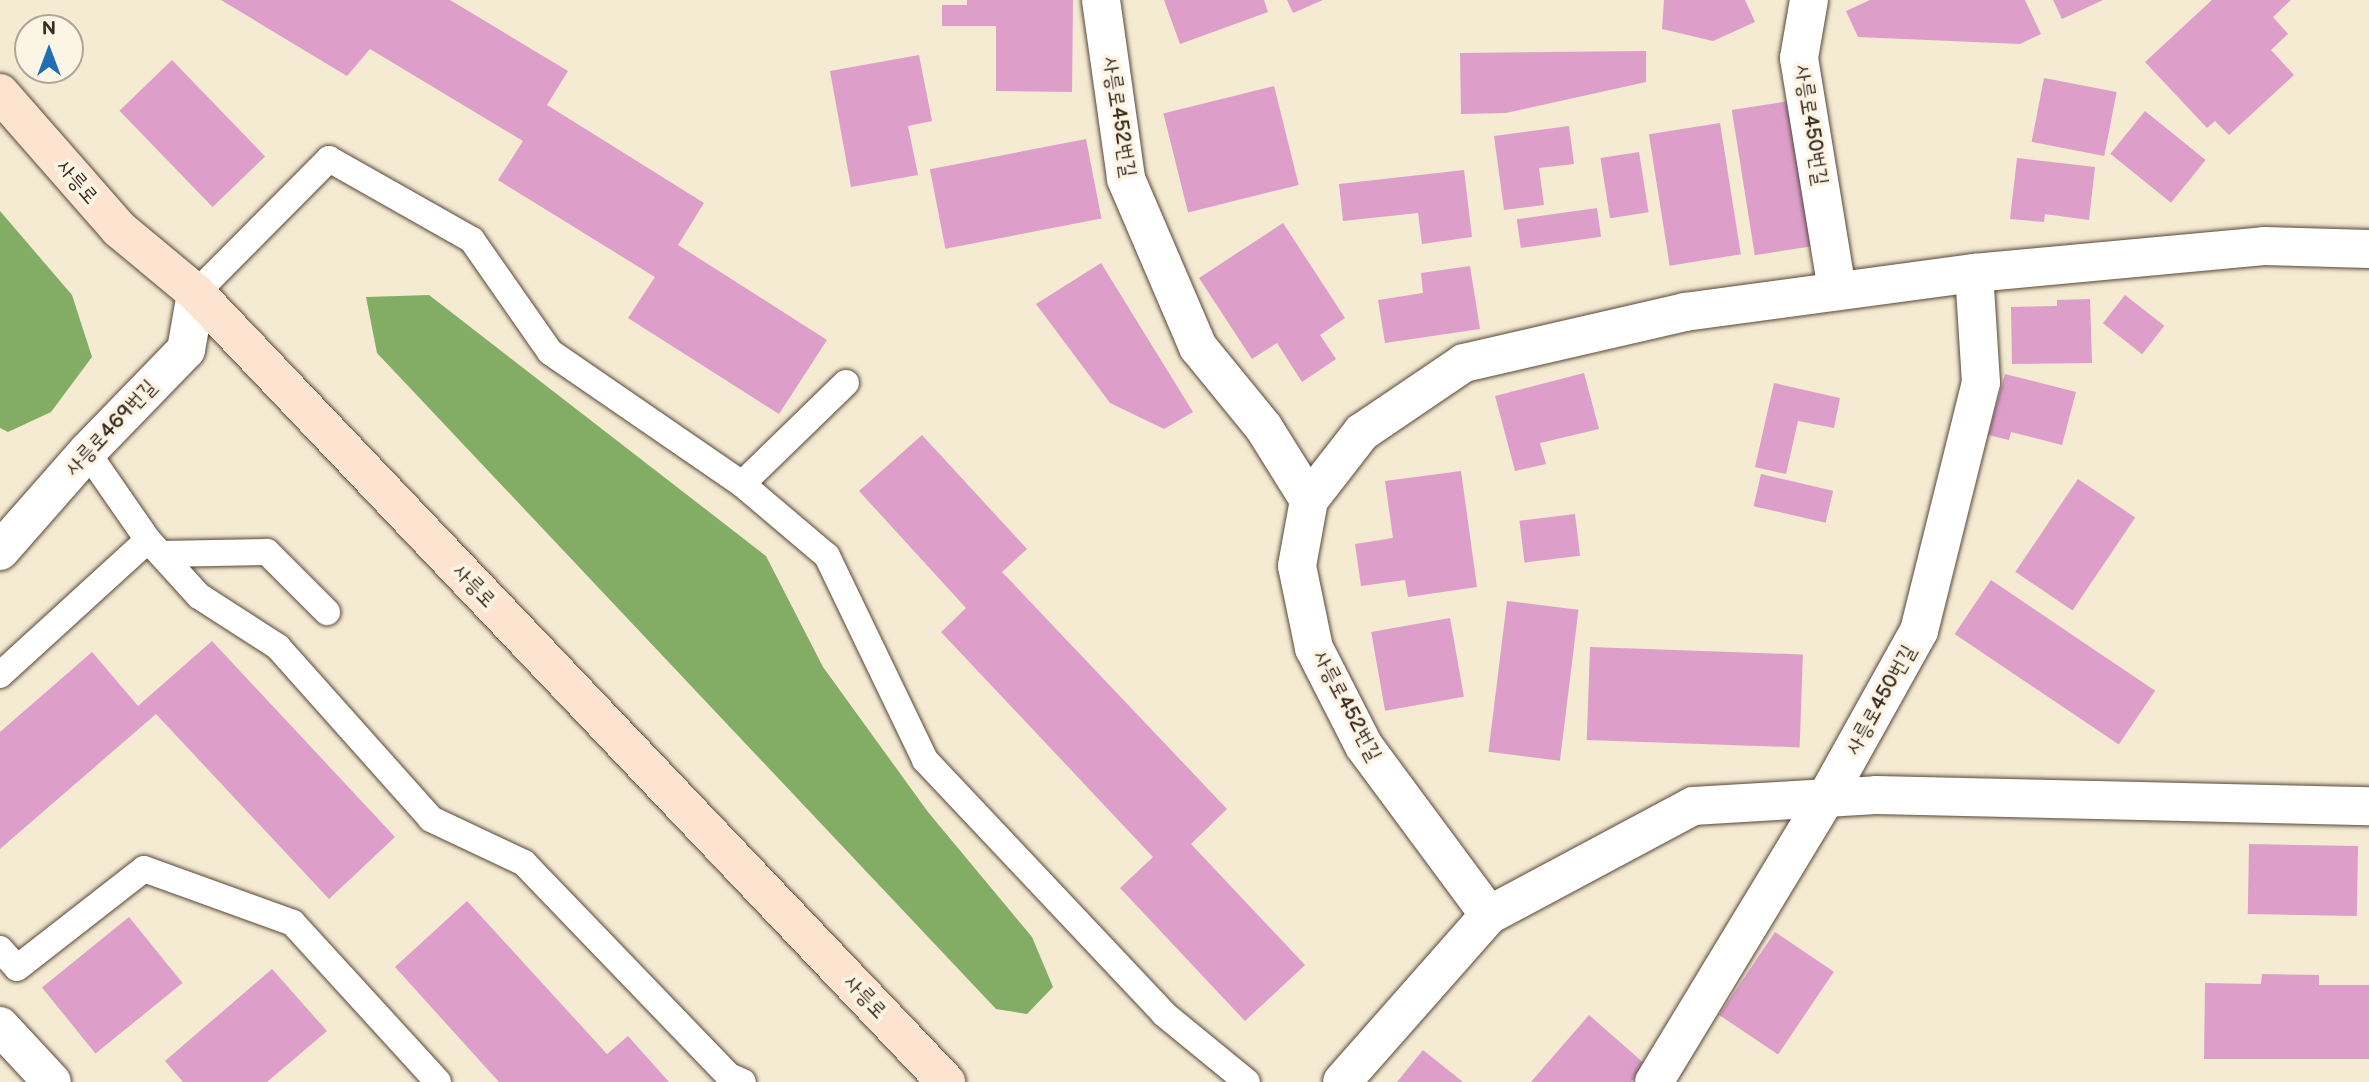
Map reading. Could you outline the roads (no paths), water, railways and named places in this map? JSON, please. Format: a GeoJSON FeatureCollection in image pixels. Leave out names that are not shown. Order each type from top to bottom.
{"type":"FeatureCollection","features":[{"type":"Feature","properties":{"kind":"street","name":"사릉로452번길"},"geometry":{"type":"LineString","coordinates":[[1101,0],[1126,179],[1198,347],[1264,428],[1309,500],[1297,566],[1314,648],[1364,746],[1489,915]]}},
{"type":"Feature","properties":{"kind":"street","name":"사릉로450번길"},"geometry":{"type":"LineString","coordinates":[[1809,0],[1799,58],[1837,291]]}},
{"type":"Feature","properties":{"kind":"street","name":"사릉로"},"geometry":{"type":"LineString","coordinates":[[0,93],[119,229],[196,293],[946,1082]]}},
{"type":"Feature","properties":{"kind":"street"},"geometry":{"type":"LineString","coordinates":[[1309,500],[1362,432],[1464,363],[1685,312],[1974,273],[2264,246],[2369,249]]}},
{"type":"Feature","properties":{"kind":"street","name":"사릉로450번길"},"geometry":{"type":"LineString","coordinates":[[1654,1082],[1826,798],[1919,631],[1981,383],[1974,273]]}},
{"type":"Feature","properties":{"kind":"street","name":"사릉로469번길"},"geometry":{"type":"LineString","coordinates":[[0,551],[87,452],[187,350],[196,293]]}},
{"type":"Feature","properties":{"kind":"street"},"geometry":{"type":"LineString","coordinates":[[1342,1082],[1489,915],[1693,806],[1876,795],[2369,806]]}},
{"type":"Feature","properties":{"kind":"street"},"geometry":{"type":"LineString","coordinates":[[2,1031],[52,1082]]}},
{"type":"Feature","properties":{"kind":"lane"},"geometry":{"type":"LineString","coordinates":[[196,293],[329,159],[472,240],[550,352],[742,484],[827,556],[925,760],[1164,1014],[1247,1082]]}},
{"type":"Feature","properties":{"kind":"lane"},"geometry":{"type":"LineString","coordinates":[[742,484],[846,383]]}},
{"type":"Feature","properties":{"kind":"lane"},"geometry":{"type":"LineString","coordinates":[[87,452],[155,547],[199,596],[278,647],[431,819],[523,863],[729,1076],[743,1082]]}},
{"type":"Feature","properties":{"kind":"lane"},"geometry":{"type":"LineString","coordinates":[[0,675],[155,547],[267,552],[327,612]]}},
{"type":"Feature","properties":{"kind":"lane"},"geometry":{"type":"LineString","coordinates":[[0,949],[17,968],[144,869],[293,923],[438,1082]]}}]}
